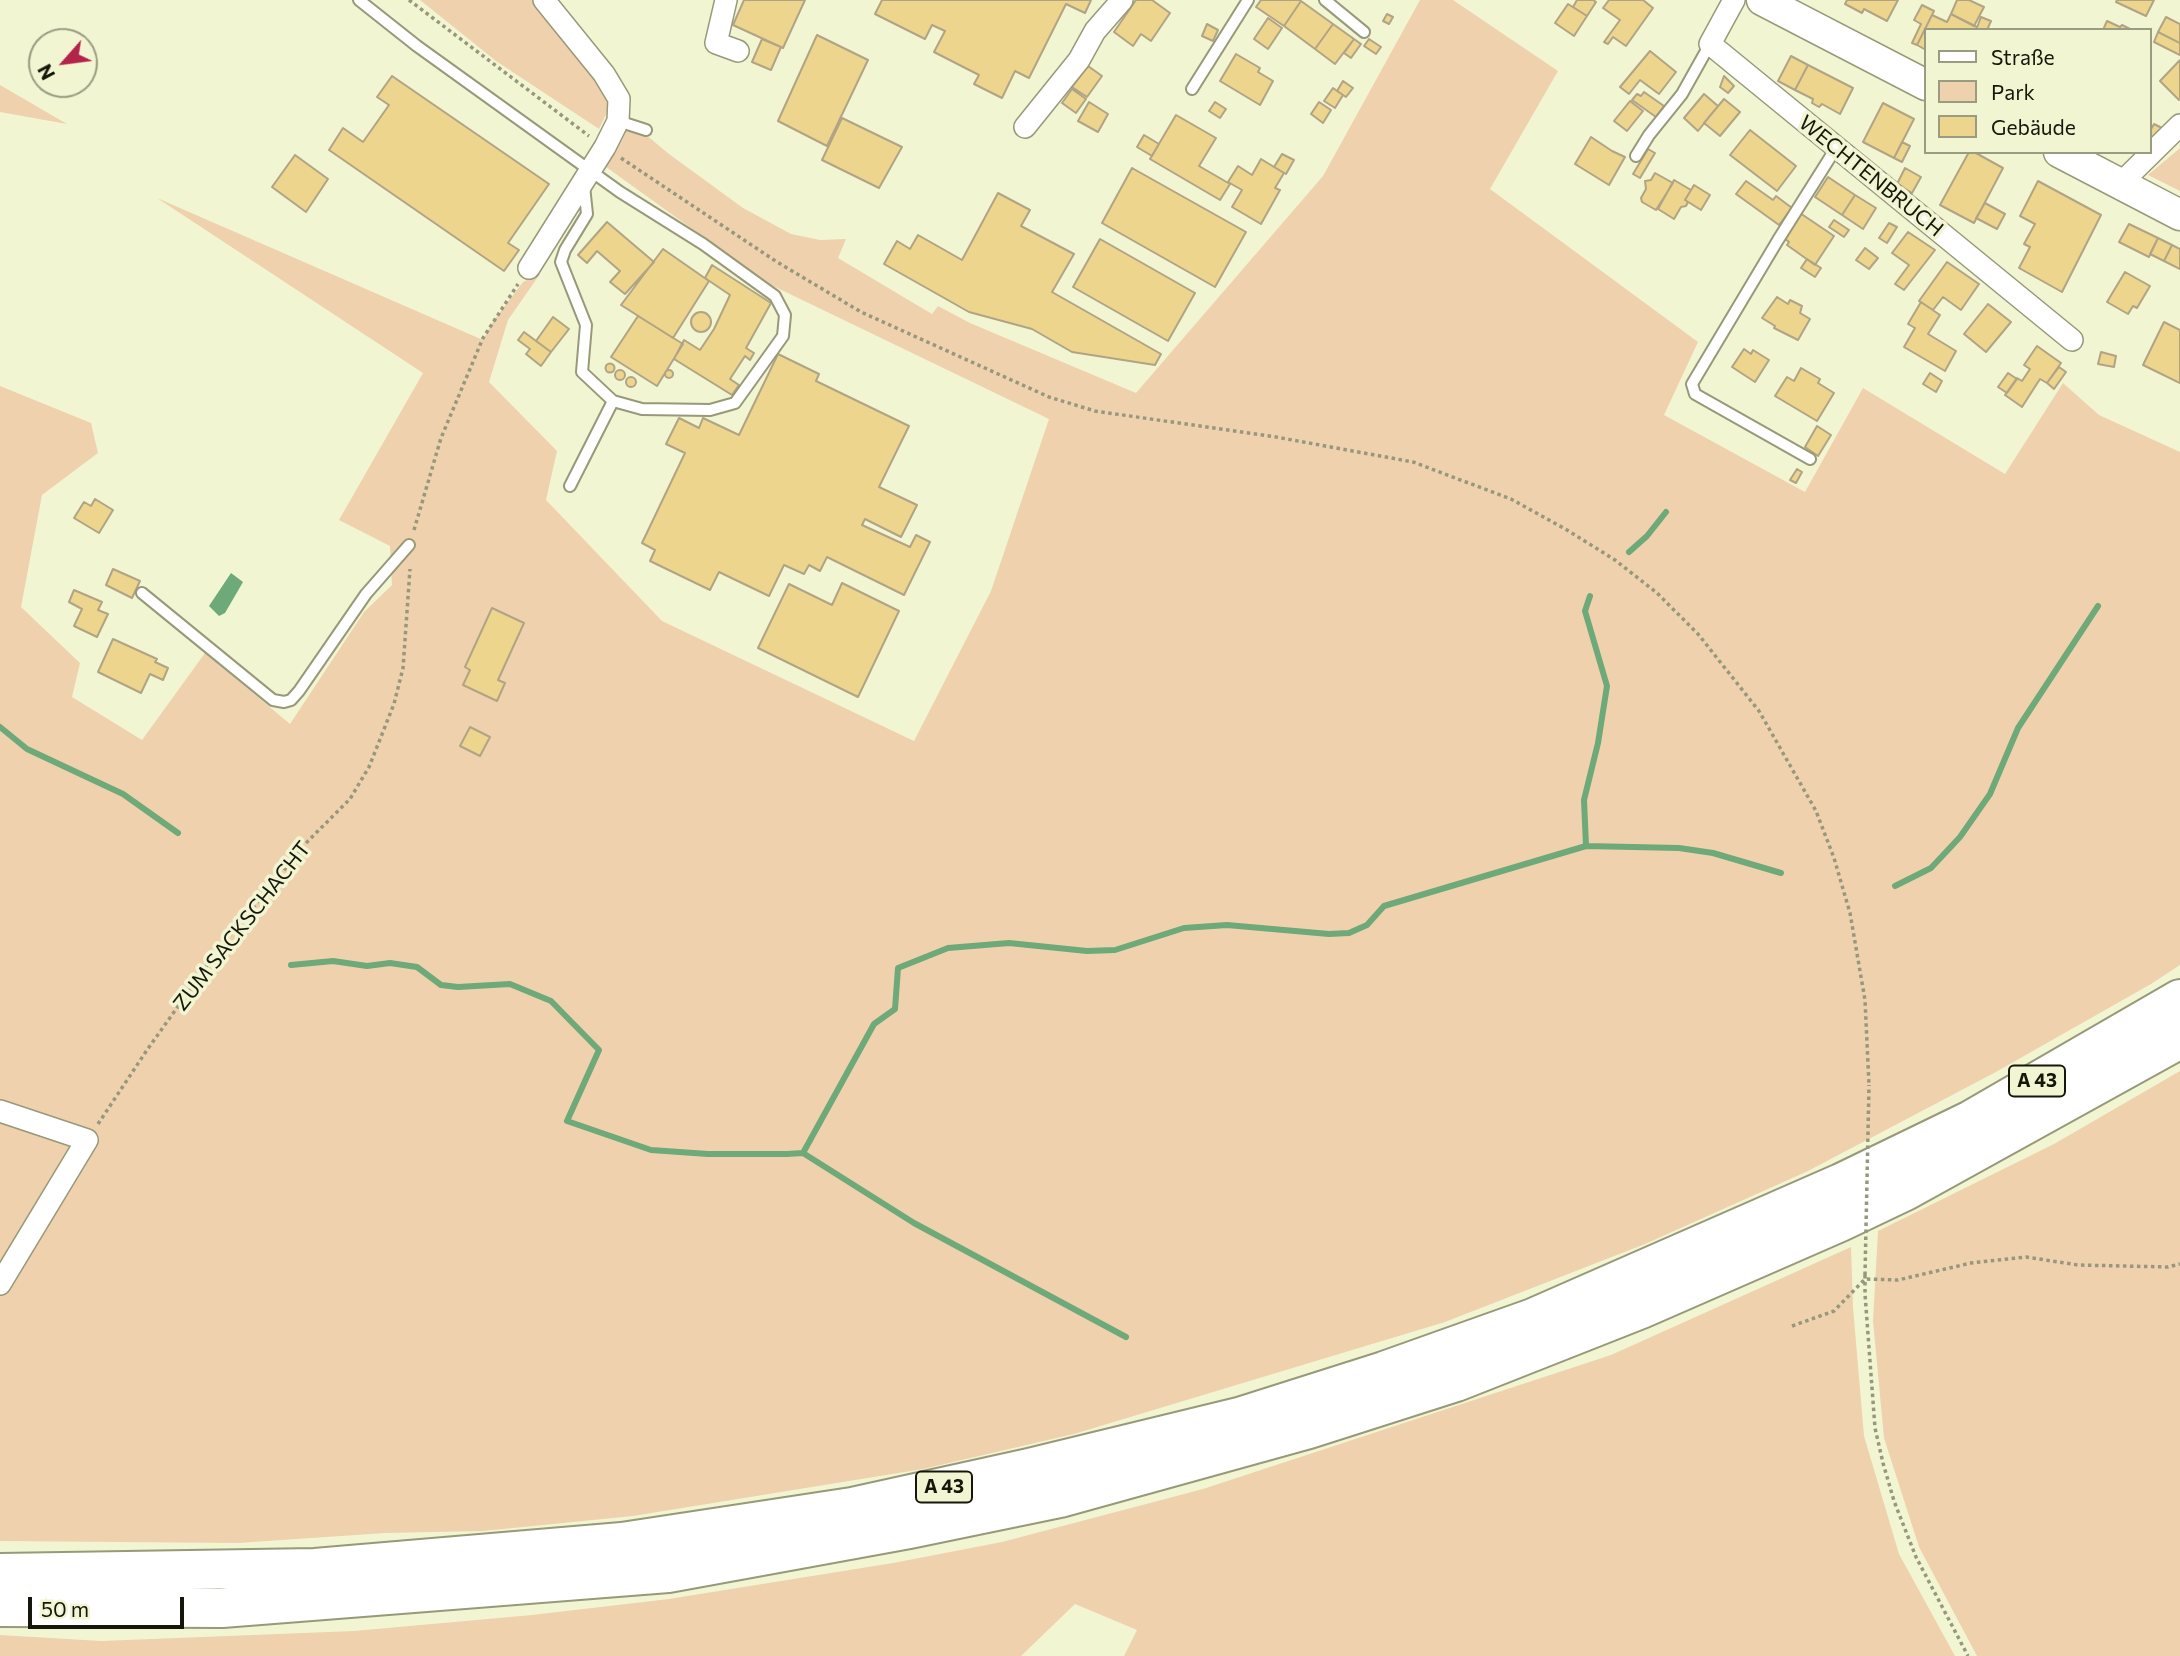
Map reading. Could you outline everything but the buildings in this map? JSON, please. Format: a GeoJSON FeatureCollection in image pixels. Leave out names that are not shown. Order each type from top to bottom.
{"type":"FeatureCollection","features":[{"type":"Feature","properties":{"kind":"highway","name":"A 43"},"geometry":{"type":"LineString","coordinates":[[0,1573],[315,1568],[622,1542],[852,1507],[1239,1417],[1384,1371],[1533,1318],[1841,1183],[1971,1119],[2180,999]]}},
{"type":"Feature","properties":{"kind":"highway","name":"A 43"},"geometry":{"type":"LineString","coordinates":[[0,1607],[222,1608],[668,1573],[1060,1498],[1309,1429],[1444,1386],[1641,1309],[1905,1191],[2180,1039]]}},
{"type":"Feature","properties":{"kind":"main road"},"geometry":{"type":"LineString","coordinates":[[1772,2],[1924,84]]}},
{"type":"Feature","properties":{"kind":"main road"},"geometry":{"type":"LineString","coordinates":[[2063,154],[2180,215]]}},
{"type":"Feature","properties":{"kind":"street"},"geometry":{"type":"LineString","coordinates":[[529,268],[606,148],[618,121],[619,99],[614,90],[544,0]]}},
{"type":"Feature","properties":{"kind":"street"},"geometry":{"type":"LineString","coordinates":[[726,0],[716,43],[738,51]]}},
{"type":"Feature","properties":{"kind":"street"},"geometry":{"type":"LineString","coordinates":[[1025,127],[1079,60],[1095,31],[1122,0]]}},
{"type":"Feature","properties":{"kind":"street"},"geometry":{"type":"LineString","coordinates":[[1710,44],[1734,0]]}},
{"type":"Feature","properties":{"kind":"street","name":"WECHTENBRUCH"},"geometry":{"type":"LineString","coordinates":[[1710,44],[2072,340]]}},
{"type":"Feature","properties":{"kind":"street"},"geometry":{"type":"LineString","coordinates":[[2152,153],[2180,125]]}},
{"type":"Feature","properties":{"kind":"street"},"geometry":{"type":"LineString","coordinates":[[2120,184],[2151,154]]}},
{"type":"Feature","properties":{"kind":"street"},"geometry":{"type":"LineString","coordinates":[[0,1111],[87,1140],[0,1284]]}},
{"type":"Feature","properties":{"kind":"lane"},"geometry":{"type":"LineString","coordinates":[[359,0],[587,177],[620,192],[703,244],[775,296],[785,314],[783,336],[735,403],[710,410],[642,410],[612,401],[582,372],[586,325],[561,262],[565,250],[587,214],[587,177]]}},
{"type":"Feature","properties":{"kind":"lane"},"geometry":{"type":"LineString","coordinates":[[1192,89],[1248,0]]}},
{"type":"Feature","properties":{"kind":"lane"},"geometry":{"type":"LineString","coordinates":[[1325,0],[1364,32]]}},
{"type":"Feature","properties":{"kind":"lane"},"geometry":{"type":"LineString","coordinates":[[1636,156],[1682,94],[1710,44]]}},
{"type":"Feature","properties":{"kind":"lane"},"geometry":{"type":"LineString","coordinates":[[618,121],[646,130]]}},
{"type":"Feature","properties":{"kind":"lane"},"geometry":{"type":"LineString","coordinates":[[1810,459],[1695,394],[1692,384],[1836,148]]}},
{"type":"Feature","properties":{"kind":"lane"},"geometry":{"type":"LineString","coordinates":[[569,486],[612,401]]}},
{"type":"Feature","properties":{"kind":"lane"},"geometry":{"type":"LineString","coordinates":[[142,593],[273,700],[284,702],[291,700],[299,691],[366,594],[409,545]]}},
{"type":"Feature","properties":{"kind":"path"},"geometry":{"type":"LineString","coordinates":[[410,0],[606,148],[777,262],[861,312],[1049,397],[1095,411],[1276,436],[1413,462],[1511,499],[1615,560],[1657,593],[1698,634],[1759,711],[1816,811],[1834,858],[1850,913],[1865,1000],[1868,1085],[1865,1277],[1875,1428],[1895,1500],[1916,1557],[1968,1656]]}},
{"type":"Feature","properties":{"kind":"path","name":"ZUM SACKSCHACHT"},"geometry":{"type":"LineString","coordinates":[[87,1140],[221,946],[308,841],[350,799],[369,767],[394,704],[402,668],[410,570],[409,545],[441,438],[483,338],[529,268]]}},
{"type":"Feature","properties":{"kind":"path"},"geometry":{"type":"LineString","coordinates":[[1865,1277],[1898,1280],[1971,1263],[2026,1257],[2078,1265],[2168,1267],[2180,1264]]}},
{"type":"Feature","properties":{"kind":"path"},"geometry":{"type":"LineString","coordinates":[[1792,1326],[1834,1311],[1865,1277]]}},
{"type":"Feature","properties":{"kind":"green space"},"geometry":{"type":"Polygon","coordinates":[[[420,0],[533,0],[602,85],[609,108],[599,129],[496,61],[420,0]]]}},
{"type":"Feature","properties":{"kind":"green space"},"geometry":{"type":"Polygon","coordinates":[[[1420,0],[1453,0],[1558,71],[1490,189],[1698,342],[1664,415],[1805,492],[1863,388],[2005,474],[2063,383],[2099,415],[2180,452],[2180,965],[1994,1073],[1808,1171],[1645,1244],[1445,1322],[1074,1434],[923,1469],[633,1516],[483,1531],[385,1533],[238,1543],[0,1541],[0,386],[91,423],[98,453],[42,495],[21,607],[80,663],[72,697],[142,740],[205,653],[290,724],[364,612],[392,585],[390,546],[339,520],[423,373],[157,198],[483,340],[492,323],[523,282],[540,274],[508,320],[489,382],[557,451],[546,500],[662,621],[914,741],[991,591],[1049,419],[767,283],[602,164],[626,129],[645,134],[743,208],[791,234],[820,240],[846,239],[838,258],[932,314],[938,306],[970,323],[1136,393],[1323,176],[1420,0]]]}},
{"type":"Feature","properties":{"kind":"green space"},"geometry":{"type":"Polygon","coordinates":[[[0,85],[67,124],[0,112],[0,85]]]}},
{"type":"Feature","properties":{"kind":"green space"},"geometry":{"type":"Polygon","coordinates":[[[2180,148],[2180,191],[2148,175],[2180,148]]]}},
{"type":"Feature","properties":{"kind":"green space"},"geometry":{"type":"Polygon","coordinates":[[[2180,1071],[2180,1656],[1977,1656],[1919,1547],[1884,1438],[1873,1321],[1878,1231],[2054,1144],[2180,1071]]]}},
{"type":"Feature","properties":{"kind":"green space"},"geometry":{"type":"Polygon","coordinates":[[[1851,1247],[1853,1307],[1864,1436],[1899,1554],[1955,1656],[1124,1656],[1137,1630],[1075,1604],[1021,1656],[0,1656],[0,1635],[101,1641],[354,1631],[532,1615],[669,1599],[893,1563],[1002,1542],[1203,1489],[1611,1355],[1851,1247]]]}},
{"type":"Feature","properties":{"kind":"shaded area"},"geometry":{"type":"Polygon","coordinates":[[[231,573],[243,582],[225,613],[219,616],[209,606],[231,573]]]}},
{"type":"Feature","properties":{"kind":"waterway"},"geometry":{"type":"LineString","coordinates":[[1629,552],[1647,536],[1666,512]]}},
{"type":"Feature","properties":{"kind":"waterway"},"geometry":{"type":"LineString","coordinates":[[1586,846],[1584,800],[1598,743],[1607,686],[1585,611],[1590,596]]}},
{"type":"Feature","properties":{"kind":"waterway"},"geometry":{"type":"LineString","coordinates":[[1895,886],[1931,868],[1960,837],[1990,794],[2018,728],[2098,606]]}},
{"type":"Feature","properties":{"kind":"waterway"},"geometry":{"type":"LineString","coordinates":[[0,727],[27,749],[123,794],[178,833]]}},
{"type":"Feature","properties":{"kind":"waterway"},"geometry":{"type":"LineString","coordinates":[[291,965],[333,961],[367,966],[390,963],[417,967],[441,985],[458,987],[510,984],[551,1001],[599,1050],[567,1121],[651,1150],[708,1154],[787,1154],[803,1153],[874,1024],[895,1009],[898,968],[948,948],[1009,943],[1087,951],[1115,950],[1184,928],[1227,925],[1329,934],[1349,933],[1367,925],[1384,906],[1586,846],[1679,848],[1713,853],[1781,873]]}},
{"type":"Feature","properties":{"kind":"waterway"},"geometry":{"type":"LineString","coordinates":[[803,1153],[914,1223],[1126,1337]]}}]}
